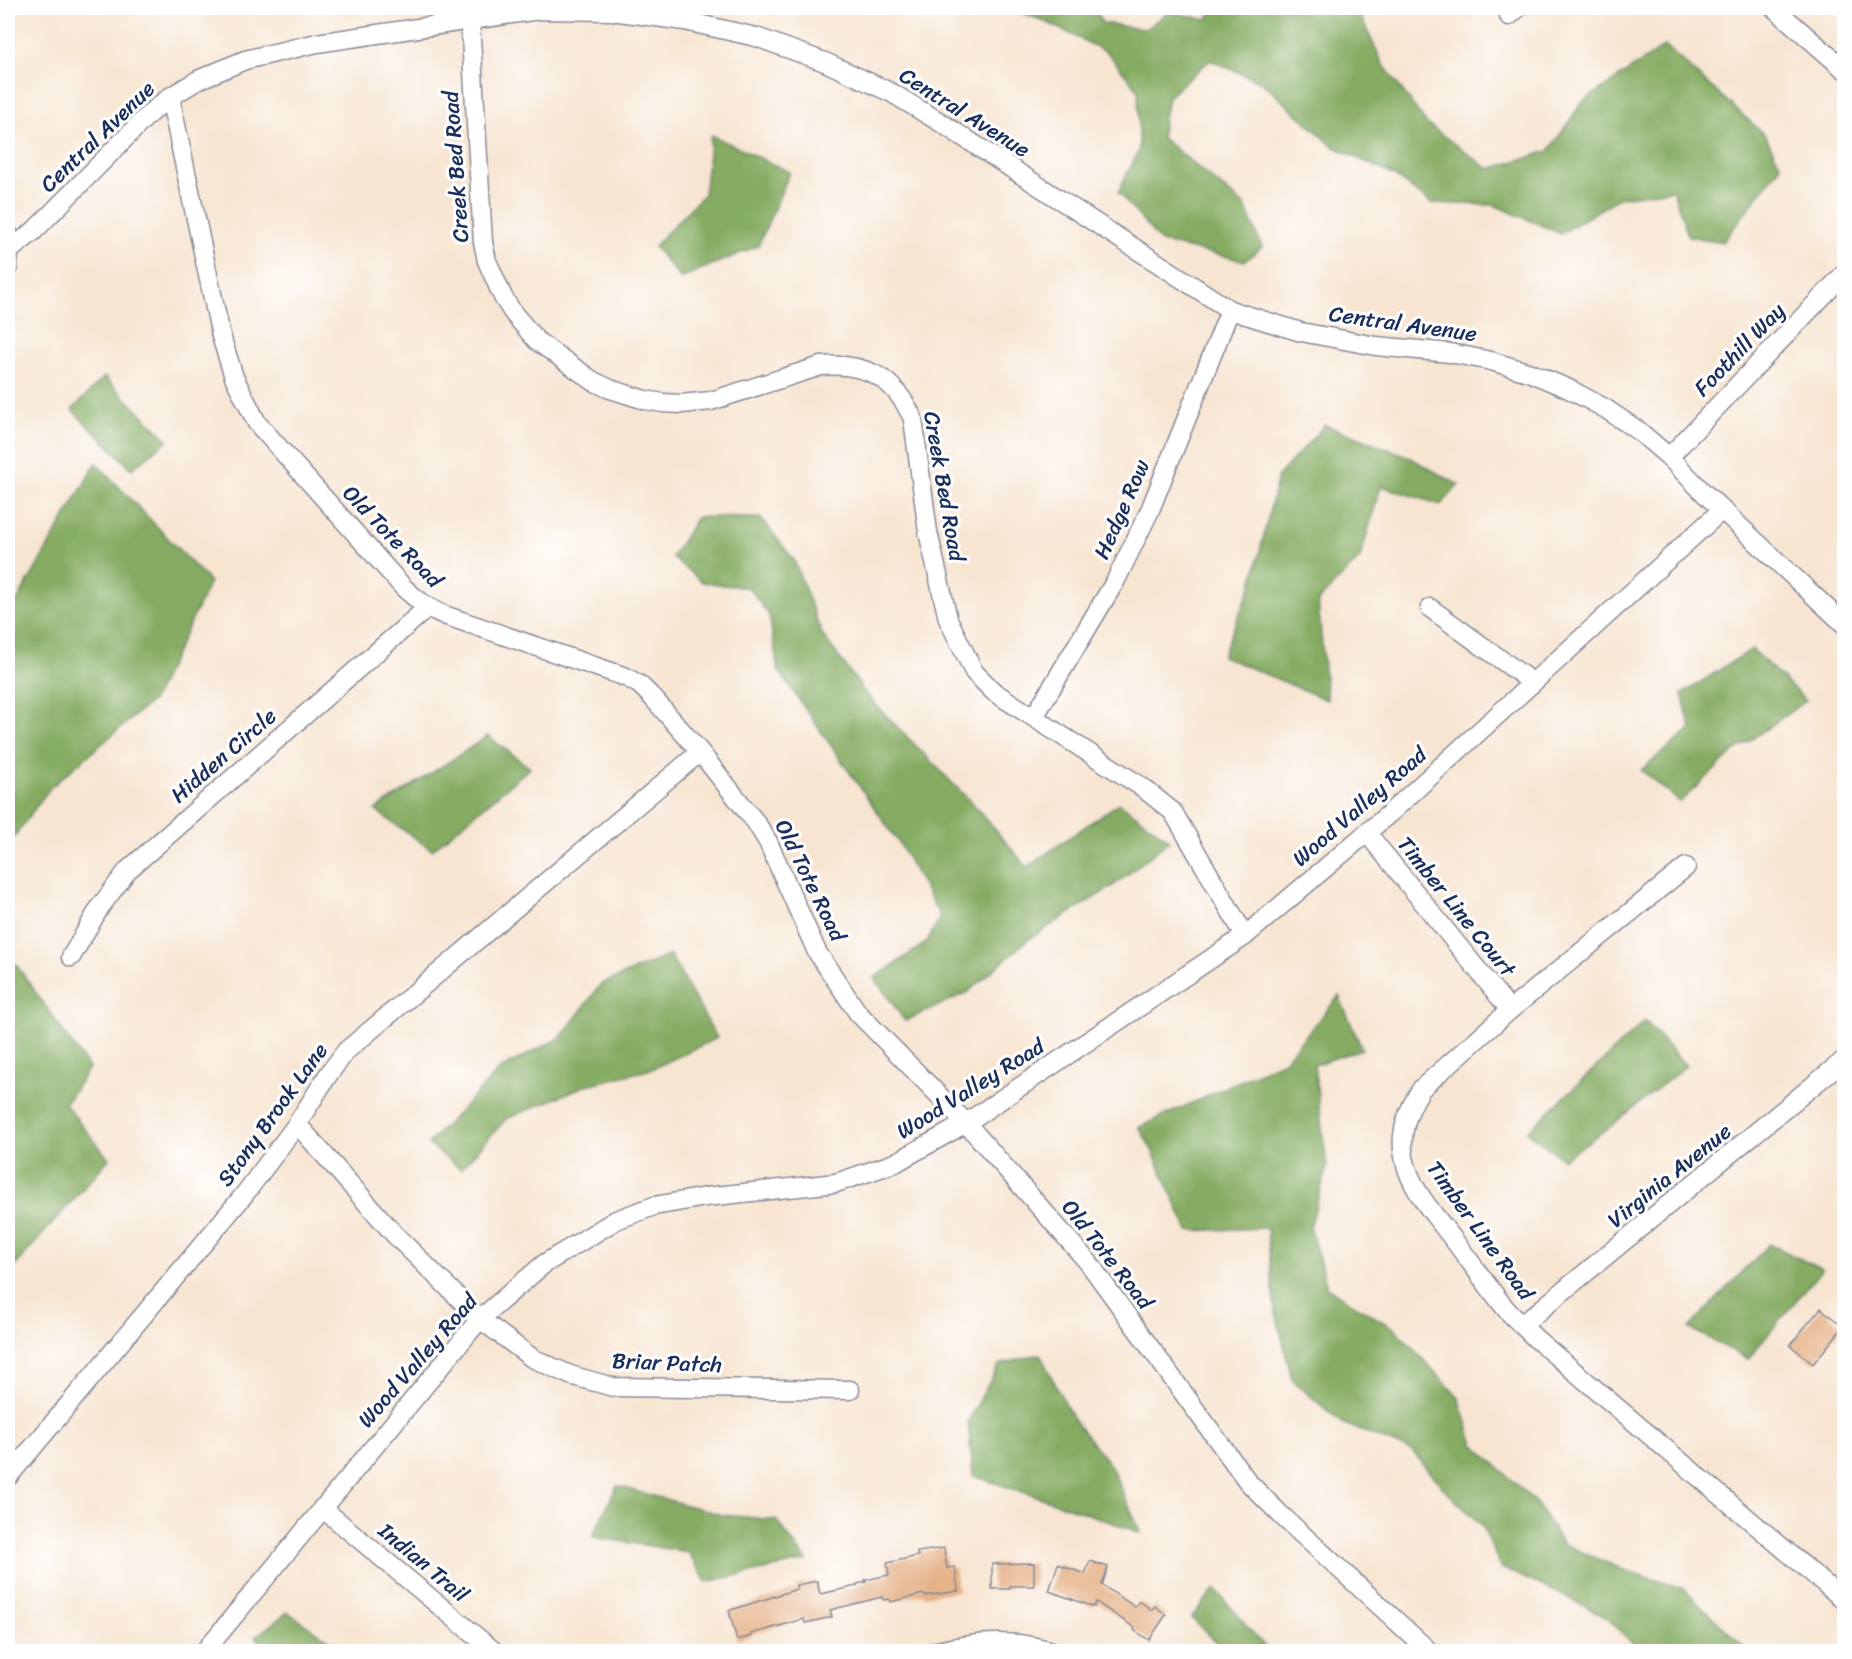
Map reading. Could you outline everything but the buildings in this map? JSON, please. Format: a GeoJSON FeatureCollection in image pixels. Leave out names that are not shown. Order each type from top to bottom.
{"type":"FeatureCollection","features":[{"type":"Feature","properties":{"kind":"street"},"geometry":{"type":"LineString","coordinates":[[1774,8],[1845,69]]}},
{"type":"Feature","properties":{"kind":"street","name":"Central Avenue"},"geometry":{"type":"LineString","coordinates":[[8,260],[150,113],[198,80],[245,60],[317,43],[539,9],[600,9],[685,21],[756,38],[825,62],[882,89],[943,124],[1230,310],[1301,332],[1376,346],[1450,353],[1491,361],[1531,373],[1569,389],[1606,409],[1640,432],[1845,624]]}},
{"type":"Feature","properties":{"kind":"street","name":"Creek Bed Road"},"geometry":{"type":"LineString","coordinates":[[470,20],[483,242],[487,261],[498,288],[525,328],[537,341],[593,381],[627,396],[663,403],[711,401],[829,365],[854,366],[870,371],[884,380],[901,397],[913,419],[928,532],[948,619],[974,672],[994,692],[1142,787],[1173,812],[1245,936]]}},
{"type":"Feature","properties":{"kind":"street","name":"Old Tote Road"},"geometry":{"type":"LineString","coordinates":[[170,98],[221,336],[234,377],[257,423],[416,600],[444,615],[626,677],[640,685],[653,698],[700,752],[757,825],[768,842],[818,952],[858,1013],[966,1123],[1088,1262],[1248,1482],[1430,1652]]}},
{"type":"Feature","properties":{"kind":"street"},"geometry":{"type":"LineString","coordinates":[[8,232],[8,260]]}},
{"type":"Feature","properties":{"kind":"street","name":"Foothill Way"},"geometry":{"type":"LineString","coordinates":[[1669,457],[1845,274]]}},
{"type":"Feature","properties":{"kind":"street","name":"Hedge Row"},"geometry":{"type":"LineString","coordinates":[[1034,717],[1116,580],[1150,510],[1230,310]]}},
{"type":"Feature","properties":{"kind":"street","name":"Wood Valley Road"},"geometry":{"type":"LineString","coordinates":[[204,1652],[480,1319],[544,1264],[616,1220],[654,1206],[706,1197],[836,1183],[895,1163],[966,1123],[1245,936],[1367,833],[1722,510]]}},
{"type":"Feature","properties":{"kind":"street","name":"Hidden Circle"},"geometry":{"type":"LineString","coordinates":[[71,957],[100,907],[128,870],[428,608]]}},
{"type":"Feature","properties":{"kind":"street"},"geometry":{"type":"LineString","coordinates":[[1430,608],[1533,683]]}},
{"type":"Feature","properties":{"kind":"street","name":"Stony Brook Lane"},"geometry":{"type":"LineString","coordinates":[[8,1478],[244,1195],[297,1124],[327,1074],[346,1052],[700,752]]}},
{"type":"Feature","properties":{"kind":"street","name":"Timber Line Court"},"geometry":{"type":"LineString","coordinates":[[1367,833],[1510,1010]]}},
{"type":"Feature","properties":{"kind":"street","name":"Timber Line Road"},"geometry":{"type":"LineString","coordinates":[[1686,867],[1510,1010],[1422,1088],[1409,1112],[1402,1138],[1403,1156],[1408,1173],[1420,1195],[1507,1310],[1544,1346],[1845,1600]]}},
{"type":"Feature","properties":{"kind":"street","name":"Virginia Avenue"},"geometry":{"type":"LineString","coordinates":[[1522,1325],[1845,1060]]}},
{"type":"Feature","properties":{"kind":"street","name":"Briar Patch"},"geometry":{"type":"LineString","coordinates":[[297,1124],[395,1235],[480,1319],[532,1358],[570,1375],[613,1387],[849,1390]]}},
{"type":"Feature","properties":{"kind":"street","name":"Indian Trail"},"geometry":{"type":"LineString","coordinates":[[322,1508],[495,1652]]}},
{"type":"Feature","properties":{"kind":"street"},"geometry":{"type":"LineString","coordinates":[[933,1652],[989,1642],[1030,1645],[1054,1652]]}},
{"type":"Feature","properties":{"kind":"green space"},"geometry":{"type":"Polygon","coordinates":[[[1008,8],[1095,8],[1102,23],[1145,29],[1170,11],[1206,20],[1215,8],[1360,8],[1358,11],[1383,64],[1426,123],[1489,169],[1549,151],[1582,102],[1665,46],[1765,135],[1781,166],[1723,242],[1688,236],[1673,190],[1620,197],[1561,234],[1494,205],[1431,203],[1395,176],[1333,146],[1261,82],[1210,60],[1168,97],[1161,137],[1245,206],[1262,247],[1245,261],[1161,242],[1118,192],[1139,150],[1138,90],[1107,52],[1044,21],[1008,8]]]}},
{"type":"Feature","properties":{"kind":"green space"},"geometry":{"type":"Polygon","coordinates":[[[711,135],[790,172],[758,246],[680,278],[654,246],[704,194],[711,135]]]}},
{"type":"Feature","properties":{"kind":"green space"},"geometry":{"type":"Polygon","coordinates":[[[104,377],[168,440],[132,469],[72,410],[104,377]]]}},
{"type":"Feature","properties":{"kind":"green space"},"geometry":{"type":"Polygon","coordinates":[[[1325,425],[1407,456],[1459,485],[1441,505],[1381,486],[1360,558],[1318,601],[1327,700],[1222,656],[1252,584],[1278,476],[1325,425]]]}},
{"type":"Feature","properties":{"kind":"green space"},"geometry":{"type":"Polygon","coordinates":[[[96,463],[210,582],[153,700],[50,788],[8,845],[8,617],[96,463]]]}},
{"type":"Feature","properties":{"kind":"green space"},"geometry":{"type":"Polygon","coordinates":[[[697,517],[761,518],[794,560],[822,634],[869,698],[975,806],[1027,867],[1119,803],[1170,840],[1116,884],[1029,939],[968,992],[905,1021],[874,978],[927,942],[940,916],[899,843],[778,670],[769,615],[749,588],[702,582],[672,557],[697,517]]]}},
{"type":"Feature","properties":{"kind":"green space"},"geometry":{"type":"Polygon","coordinates":[[[1752,649],[1806,701],[1735,751],[1680,802],[1641,770],[1691,729],[1682,694],[1752,649]]]}},
{"type":"Feature","properties":{"kind":"green space"},"geometry":{"type":"Polygon","coordinates":[[[488,736],[530,768],[432,850],[375,810],[488,736]]]}},
{"type":"Feature","properties":{"kind":"green space"},"geometry":{"type":"Polygon","coordinates":[[[8,953],[89,1068],[65,1104],[109,1159],[8,1274],[8,953]]]}},
{"type":"Feature","properties":{"kind":"green space"},"geometry":{"type":"Polygon","coordinates":[[[670,955],[717,1038],[652,1069],[587,1085],[506,1119],[461,1169],[428,1144],[500,1069],[561,1037],[601,984],[670,955]]]}},
{"type":"Feature","properties":{"kind":"green space"},"geometry":{"type":"Polygon","coordinates":[[[1339,996],[1362,1049],[1314,1065],[1327,1167],[1310,1227],[1327,1288],[1395,1329],[1459,1398],[1474,1444],[1538,1505],[1563,1544],[1622,1569],[1684,1589],[1748,1651],[1640,1651],[1606,1617],[1561,1594],[1501,1568],[1483,1527],[1444,1489],[1412,1451],[1342,1423],[1292,1380],[1274,1304],[1267,1228],[1188,1231],[1152,1150],[1139,1127],[1284,1061],[1339,996]]]}},
{"type":"Feature","properties":{"kind":"green space"},"geometry":{"type":"Polygon","coordinates":[[[1645,1021],[1686,1066],[1611,1126],[1563,1159],[1527,1132],[1645,1021]]]}},
{"type":"Feature","properties":{"kind":"green space"},"geometry":{"type":"Polygon","coordinates":[[[1769,1244],[1822,1269],[1748,1359],[1689,1328],[1769,1244]]]}},
{"type":"Feature","properties":{"kind":"green space"},"geometry":{"type":"Polygon","coordinates":[[[1040,1354],[1073,1419],[1111,1466],[1141,1533],[973,1476],[968,1421],[999,1365],[1040,1354]]]}},
{"type":"Feature","properties":{"kind":"green space"},"geometry":{"type":"Polygon","coordinates":[[[617,1486],[723,1515],[776,1520],[807,1561],[706,1582],[688,1552],[592,1537],[617,1486]]]}},
{"type":"Feature","properties":{"kind":"green space"},"geometry":{"type":"Polygon","coordinates":[[[1215,1589],[1271,1651],[1226,1651],[1191,1618],[1215,1589]]]}},
{"type":"Feature","properties":{"kind":"green space"},"geometry":{"type":"Polygon","coordinates":[[[288,1612],[345,1651],[264,1651],[255,1637],[288,1612]]]}}]}
